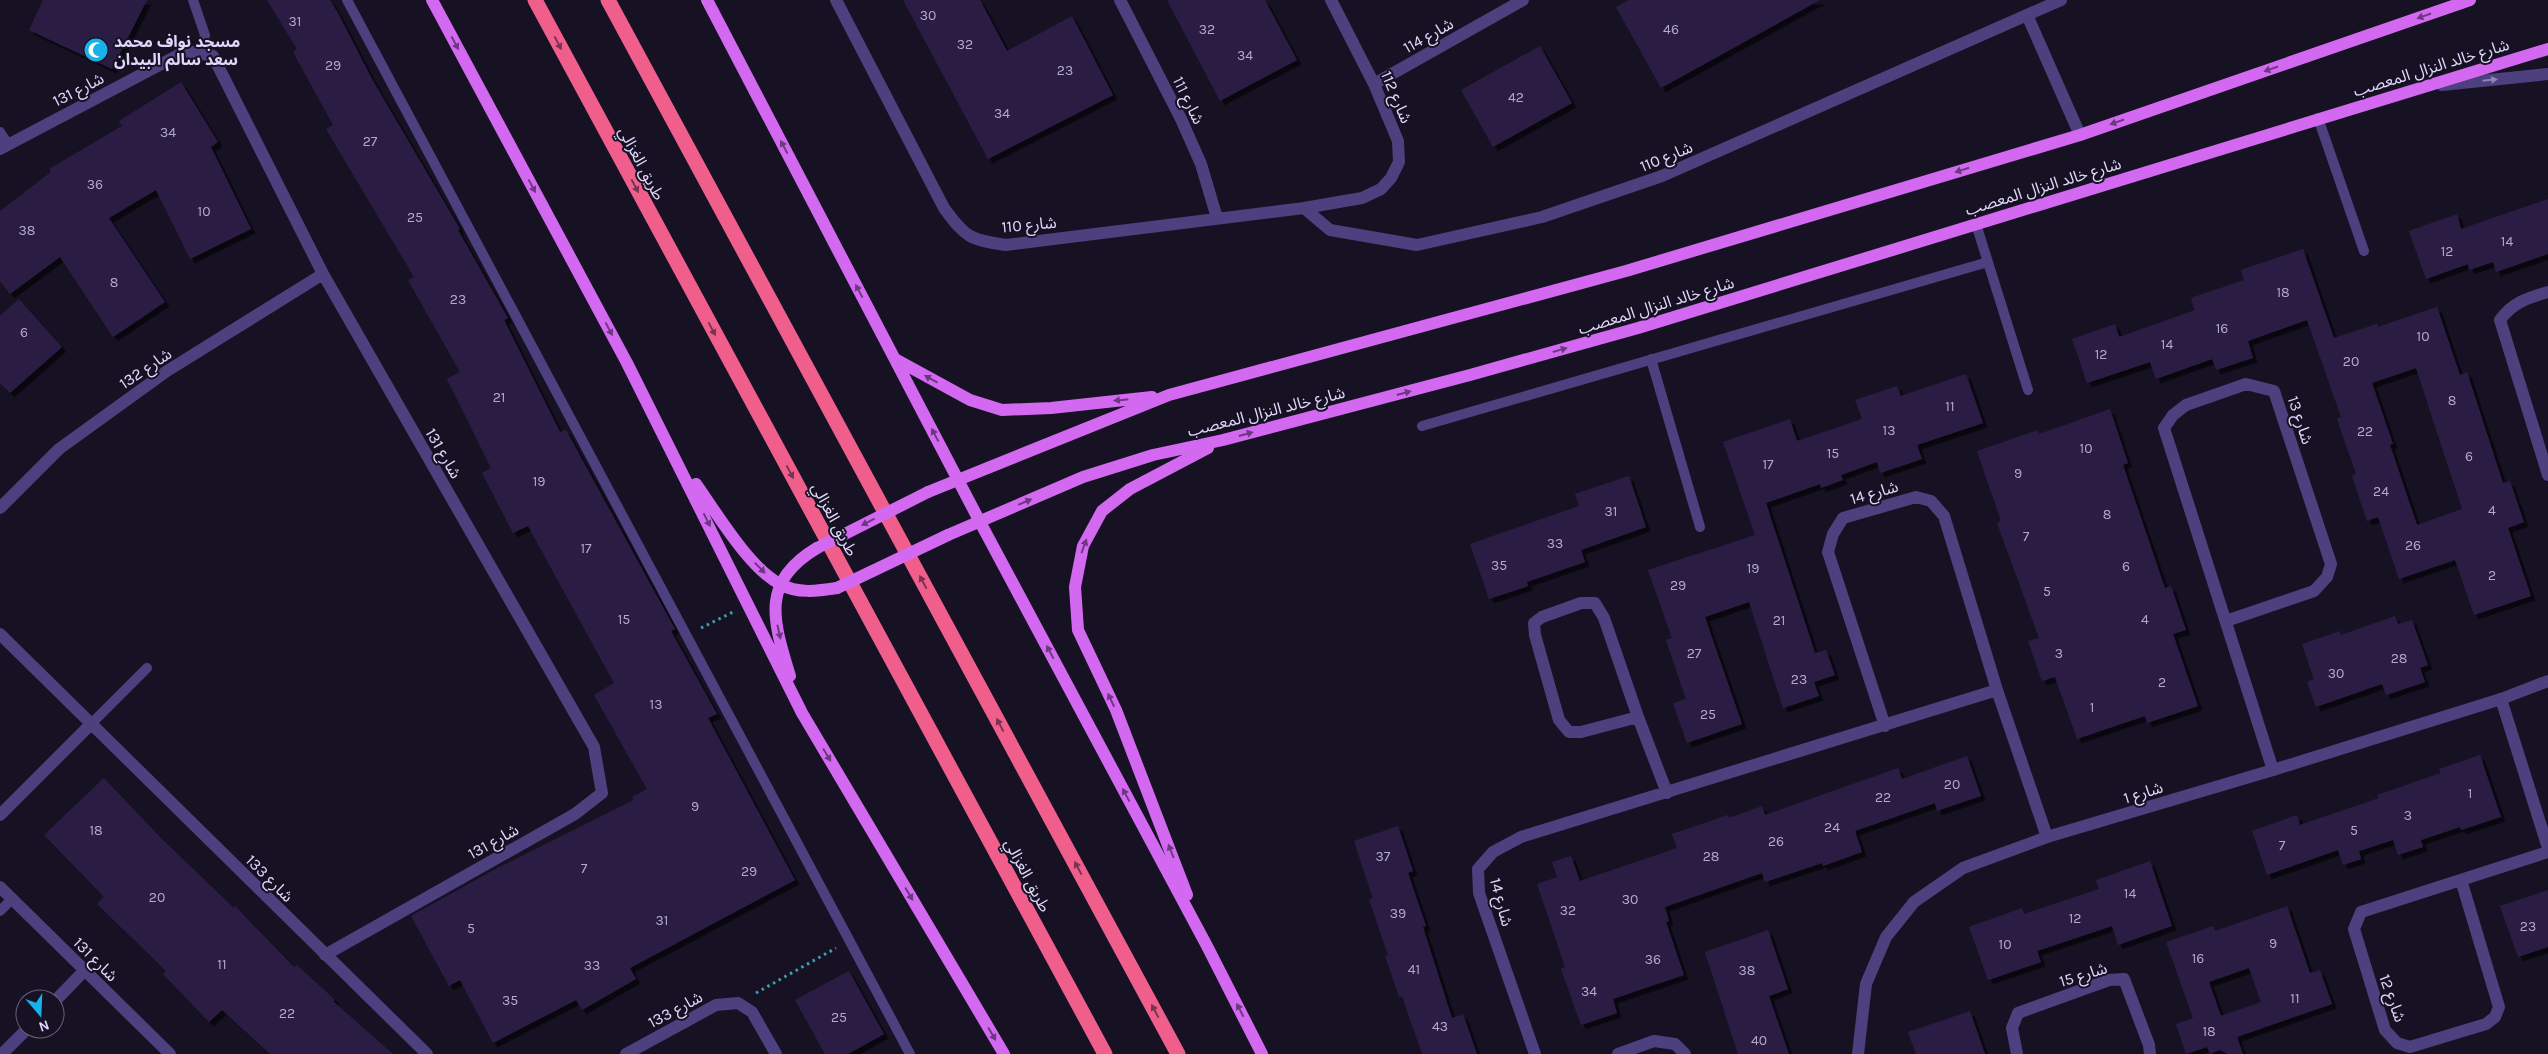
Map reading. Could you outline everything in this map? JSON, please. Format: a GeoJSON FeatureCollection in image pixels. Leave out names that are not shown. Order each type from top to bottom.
{"type":"FeatureCollection","features":[{"type":"Feature","properties":{"kind":"highway","name":"طريق الغزالي"},"geometry":{"type":"LineString","coordinates":[[534,0],[1105,1054]]}},
{"type":"Feature","properties":{"kind":"highway"},"geometry":{"type":"LineString","coordinates":[[608,0],[1178,1054]]}},
{"type":"Feature","properties":{"kind":"highway"},"geometry":{"type":"LineString","coordinates":[[1078,1003],[1098,1054]]}},
{"type":"Feature","properties":{"kind":"main road"},"geometry":{"type":"LineString","coordinates":[[432,0],[627,363],[802,713],[1004,1054]]}},
{"type":"Feature","properties":{"kind":"main road"},"geometry":{"type":"LineString","coordinates":[[707,0],[980,522],[1207,946],[1262,1054]]}},
{"type":"Feature","properties":{"kind":"main road"},"geometry":{"type":"LineString","coordinates":[[802,713],[777,623],[775,599],[779,584],[801,558],[958,478],[1169,395],[1626,271],[2080,134],[2470,0]]}},
{"type":"Feature","properties":{"kind":"main road","name":"شارع خالد النزال المعصب"},"geometry":{"type":"LineString","coordinates":[[668,445],[730,534],[762,570],[779,584],[797,590],[816,591],[836,588],[948,535],[1083,477],[1153,456],[1223,440],[1470,375],[1638,328],[2548,49]]}},
{"type":"Feature","properties":{"kind":"main road"},"geometry":{"type":"LineString","coordinates":[[895,359],[970,400],[1002,410],[1051,408],[1169,395]]}},
{"type":"Feature","properties":{"kind":"main road"},"geometry":{"type":"LineString","coordinates":[[1207,946],[1116,710],[1078,630],[1075,587],[1083,546],[1102,511],[1130,489],[1223,440]]}},
{"type":"Feature","properties":{"kind":"street","name":"شارع 110"},"geometry":{"type":"LineString","coordinates":[[836,0],[944,208],[961,231],[980,242],[1006,245],[1304,208],[1362,198]]}},
{"type":"Feature","properties":{"kind":"street","name":"شارع 111"},"geometry":{"type":"LineString","coordinates":[[1120,0],[1181,119],[1201,164],[1217,218]]}},
{"type":"Feature","properties":{"kind":"street","name":"شارع 112"},"geometry":{"type":"LineString","coordinates":[[1331,0],[1374,84],[1398,141],[1399,162],[1391,178],[1381,189],[1362,198]]}},
{"type":"Feature","properties":{"kind":"street","name":"شارع 110"},"geometry":{"type":"LineString","coordinates":[[1304,208],[1330,230],[1417,244],[1542,217],[1662,176],[2061,0]]}},
{"type":"Feature","properties":{"kind":"street","name":"114 شارع"},"geometry":{"type":"LineString","coordinates":[[1374,84],[1514,2]]}},
{"type":"Feature","properties":{"kind":"street"},"geometry":{"type":"LineString","coordinates":[[2027,15],[2080,134]]}},
{"type":"Feature","properties":{"kind":"street","name":"شارع 131"},"geometry":{"type":"LineString","coordinates":[[4,146],[186,52],[213,56],[323,274],[594,747],[602,793],[575,814],[325,955]]}},
{"type":"Feature","properties":{"kind":"street"},"geometry":{"type":"LineString","coordinates":[[2424,87],[2548,74]]}},
{"type":"Feature","properties":{"kind":"street","name":"شارع 132"},"geometry":{"type":"LineString","coordinates":[[0,508],[59,449],[167,371],[323,274]]}},
{"type":"Feature","properties":{"kind":"street"},"geometry":{"type":"LineString","coordinates":[[2548,292],[2518,302],[2507,310],[2500,320],[2548,475]]}},
{"type":"Feature","properties":{"kind":"street","name":"شارع 13"},"geometry":{"type":"LineString","coordinates":[[2226,620],[2314,591],[2327,577],[2331,564],[2274,391],[2246,384],[2186,405],[2173,415],[2164,428],[2272,770]]}},
{"type":"Feature","properties":{"kind":"street","name":"شارع 14"},"geometry":{"type":"LineString","coordinates":[[1885,726],[1828,552],[1833,534],[1844,518],[1916,497],[1931,501],[1944,516],[1997,690],[2047,837]]}},
{"type":"Feature","properties":{"kind":"street"},"geometry":{"type":"LineString","coordinates":[[1638,717],[1581,732],[1569,732],[1559,720],[1535,635],[1534,623],[1542,617],[1582,603],[1594,603],[1604,618],[1667,794]]}},
{"type":"Feature","properties":{"kind":"street","name":"شارع 133"},"geometry":{"type":"LineString","coordinates":[[0,634],[427,1054]]}},
{"type":"Feature","properties":{"kind":"street","name":"شارع 1"},"geometry":{"type":"LineString","coordinates":[[1858,1054],[1866,984],[1886,938],[1914,902],[1963,868],[2047,837],[2272,770],[2501,699],[2548,682]]}},
{"type":"Feature","properties":{"kind":"street","name":"شارع 14"},"geometry":{"type":"LineString","coordinates":[[1534,1054],[1480,893],[1478,869],[1493,852],[1521,837],[1667,794],[1997,690]]}},
{"type":"Feature","properties":{"kind":"street","name":"شارع 12"},"geometry":{"type":"LineString","coordinates":[[2461,880],[2499,1007],[2495,1017],[2486,1024],[2410,1047],[2397,1043],[2385,1030],[2354,929],[2361,912],[2548,850],[2501,699]]}},
{"type":"Feature","properties":{"kind":"street"},"geometry":{"type":"LineString","coordinates":[[0,815],[92,724]]}},
{"type":"Feature","properties":{"kind":"street","name":"شارع 131"},"geometry":{"type":"LineString","coordinates":[[0,887],[170,1054]]}},
{"type":"Feature","properties":{"kind":"street"},"geometry":{"type":"LineString","coordinates":[[65,991],[85,970]]}},
{"type":"Feature","properties":{"kind":"street","name":"شارع 15"},"geometry":{"type":"LineString","coordinates":[[2017,1054],[2012,1028],[2018,1013],[2109,980],[2124,979],[2149,1045],[2150,1054]]}},
{"type":"Feature","properties":{"kind":"street"},"geometry":{"type":"LineString","coordinates":[[738,1003],[752,1012],[776,1054]]}},
{"type":"Feature","properties":{"kind":"street","name":"شارع 133"},"geometry":{"type":"LineString","coordinates":[[626,1054],[716,1005],[738,1003]]}},
{"type":"Feature","properties":{"kind":"street"},"geometry":{"type":"LineString","coordinates":[[2,1054],[17,1039]]}},
{"type":"Feature","properties":{"kind":"street"},"geometry":{"type":"LineString","coordinates":[[1618,1054],[1654,1041],[1675,1044],[1684,1054]]}},
{"type":"Feature","properties":{"kind":"lane"},"geometry":{"type":"LineString","coordinates":[[193,0],[205,35],[201,54]]}},
{"type":"Feature","properties":{"kind":"lane"},"geometry":{"type":"LineString","coordinates":[[347,0],[910,1054]]}},
{"type":"Feature","properties":{"kind":"lane"},"geometry":{"type":"LineString","coordinates":[[2318,118],[2364,251]]}},
{"type":"Feature","properties":{"kind":"lane"},"geometry":{"type":"LineString","coordinates":[[0,132],[4,146]]}},
{"type":"Feature","properties":{"kind":"lane"},"geometry":{"type":"LineString","coordinates":[[1976,224],[2028,390]]}},
{"type":"Feature","properties":{"kind":"lane"},"geometry":{"type":"LineString","coordinates":[[1422,426],[1988,262]]}},
{"type":"Feature","properties":{"kind":"lane"},"geometry":{"type":"LineString","coordinates":[[1651,359],[1700,527]]}},
{"type":"Feature","properties":{"kind":"lane"},"geometry":{"type":"LineString","coordinates":[[92,724],[147,668]]}},
{"type":"Feature","properties":{"kind":"lane"},"geometry":{"type":"LineString","coordinates":[[0,911],[12,899]]}},
{"type":"Feature","properties":{"kind":"path"},"geometry":{"type":"LineString","coordinates":[[738,1003],[849,940]]}},
{"type":"Feature","properties":{"kind":"building","name":"مسجد نواف محمد سعد سالم البيدان"},"geometry":{"type":"Polygon","coordinates":[[[43,0],[147,0],[112,69],[29,30],[43,0]]]}},
{"type":"Feature","properties":{"kind":"building"},"geometry":{"type":"Polygon","coordinates":[[[267,0],[330,0],[339,15],[372,79],[460,229],[458,230],[508,318],[504,320],[560,432],[566,430],[675,629],[671,631],[717,714],[708,718],[795,880],[630,968],[636,979],[582,1010],[576,1000],[493,1043],[460,980],[449,986],[411,916],[492,871],[634,800],[632,797],[647,789],[594,695],[614,683],[528,526],[513,533],[482,473],[491,468],[447,379],[460,372],[408,280],[414,277],[326,129],[333,125],[293,52],[297,49],[267,0]]]}},
{"type":"Feature","properties":{"kind":"building"},"geometry":{"type":"Polygon","coordinates":[[[903,0],[980,0],[1007,51],[1072,16],[1113,95],[988,159],[903,0]]]}},
{"type":"Feature","properties":{"kind":"building"},"geometry":{"type":"Polygon","coordinates":[[[1167,0],[1265,0],[1297,60],[1220,101],[1167,0]]]}},
{"type":"Feature","properties":{"kind":"building"},"geometry":{"type":"Polygon","coordinates":[[[1629,0],[1820,0],[1661,88],[1616,7],[1629,0]]]}},
{"type":"Feature","properties":{"kind":"building"},"geometry":{"type":"Polygon","coordinates":[[[1540,46],[1572,103],[1493,147],[1461,90],[1540,46]]]}},
{"type":"Feature","properties":{"kind":"building"},"geometry":{"type":"Polygon","coordinates":[[[181,82],[218,142],[211,147],[251,229],[190,259],[156,190],[109,218],[165,302],[113,337],[60,257],[10,294],[0,281],[0,211],[51,172],[49,169],[122,126],[119,121],[181,82]]]}},
{"type":"Feature","properties":{"kind":"building"},"geometry":{"type":"Polygon","coordinates":[[[2548,199],[2548,254],[2496,272],[2493,262],[2469,270],[2468,264],[2426,279],[2409,231],[2457,214],[2461,229],[2548,199]]]}},
{"type":"Feature","properties":{"kind":"building"},"geometry":{"type":"Polygon","coordinates":[[[2303,249],[2334,338],[2377,324],[2378,327],[2437,307],[2460,375],[2467,372],[2503,483],[2510,481],[2524,522],[2508,528],[2531,596],[2474,615],[2455,560],[2399,579],[2378,517],[2367,521],[2352,476],[2356,474],[2337,419],[2341,417],[2307,320],[2248,341],[2253,358],[2216,370],[2212,359],[2156,379],[2150,362],[2087,383],[2072,339],[2115,324],[2119,337],[2195,310],[2191,298],[2244,280],[2241,270],[2303,249]],[[2416,368],[2372,383],[2393,444],[2390,445],[2417,525],[2462,509],[2416,368]]]}},
{"type":"Feature","properties":{"kind":"building"},"geometry":{"type":"Polygon","coordinates":[[[19,299],[62,347],[10,393],[0,383],[0,316],[19,299]]]}},
{"type":"Feature","properties":{"kind":"building"},"geometry":{"type":"Polygon","coordinates":[[[1966,374],[1983,423],[1917,445],[1922,459],[1880,473],[1877,462],[1841,475],[1843,480],[1821,488],[1820,484],[1766,503],[1815,653],[1826,650],[1835,675],[1814,682],[1819,696],[1783,708],[1749,602],[1705,617],[1742,724],[1687,743],[1673,703],[1686,699],[1666,640],[1672,638],[1648,570],[1755,535],[1723,442],[1790,419],[1797,441],[1862,419],[1855,400],[1897,386],[1901,396],[1966,374]]]}},
{"type":"Feature","properties":{"kind":"building"},"geometry":{"type":"Polygon","coordinates":[[[2110,409],[2128,463],[2123,465],[2165,588],[2171,586],[2186,630],[2173,634],[2198,706],[2147,723],[2145,716],[2077,739],[2055,677],[2042,681],[2028,641],[2039,638],[1997,523],[2001,521],[1977,451],[2038,430],[2039,434],[2110,409]]]}},
{"type":"Feature","properties":{"kind":"building"},"geometry":{"type":"Polygon","coordinates":[[[1629,476],[1646,527],[1581,550],[1585,562],[1527,582],[1528,586],[1489,599],[1470,544],[1579,506],[1575,494],[1629,476]]]}},
{"type":"Feature","properties":{"kind":"building"},"geometry":{"type":"Polygon","coordinates":[[[2395,616],[2398,624],[2412,620],[2428,665],[2420,668],[2425,682],[2386,695],[2382,684],[2316,707],[2307,682],[2314,679],[2302,644],[2340,631],[2341,635],[2395,616]]]}},
{"type":"Feature","properties":{"kind":"building"},"geometry":{"type":"Polygon","coordinates":[[[2480,755],[2501,817],[2461,830],[2460,827],[2421,840],[2423,847],[2398,855],[2393,840],[2359,851],[2361,859],[2343,865],[2338,850],[2267,875],[2252,831],[2297,815],[2300,825],[2379,798],[2377,795],[2441,773],[2439,769],[2480,755]]]}},
{"type":"Feature","properties":{"kind":"building"},"geometry":{"type":"Polygon","coordinates":[[[1967,756],[1981,796],[1937,811],[1935,803],[1855,831],[1862,852],[1823,866],[1822,863],[1765,882],[1762,873],[1665,907],[1669,921],[1666,922],[1684,975],[1613,999],[1617,1013],[1581,1025],[1561,969],[1565,967],[1537,884],[1557,877],[1552,862],[1571,856],[1580,881],[1677,848],[1672,834],[1728,815],[1729,818],[1762,806],[1765,815],[1898,768],[1902,779],[1967,756]]]}},
{"type":"Feature","properties":{"kind":"building"},"geometry":{"type":"Polygon","coordinates":[[[104,778],[162,839],[234,908],[235,906],[294,967],[297,965],[335,1000],[333,1001],[393,1054],[270,1054],[222,1010],[209,1022],[163,974],[166,971],[97,904],[104,897],[44,835],[104,778]]]}},
{"type":"Feature","properties":{"kind":"building"},"geometry":{"type":"Polygon","coordinates":[[[1398,826],[1413,871],[1408,873],[1426,926],[1423,927],[1452,1018],[1463,1014],[1477,1054],[1422,1054],[1402,996],[1399,997],[1385,956],[1388,955],[1369,899],[1373,898],[1354,841],[1398,826]]]}},
{"type":"Feature","properties":{"kind":"building"},"geometry":{"type":"Polygon","coordinates":[[[2150,861],[2172,926],[2118,945],[2112,926],[2037,951],[2041,962],[1988,980],[1969,927],[2022,908],[2024,914],[2099,889],[2096,880],[2150,861]]]}},
{"type":"Feature","properties":{"kind":"building"},"geometry":{"type":"Polygon","coordinates":[[[2548,890],[2548,947],[2518,957],[2500,906],[2548,890]]]}},
{"type":"Feature","properties":{"kind":"building"},"geometry":{"type":"Polygon","coordinates":[[[2287,906],[2310,973],[2320,970],[2332,1004],[2237,1037],[2243,1054],[2228,1054],[2220,1050],[2210,1054],[2207,1047],[2186,1054],[2176,1024],[2193,1018],[2166,942],[2213,926],[2215,931],[2287,906]],[[2249,968],[2209,982],[2221,1016],[2261,1002],[2249,968]]]}},
{"type":"Feature","properties":{"kind":"building"},"geometry":{"type":"Polygon","coordinates":[[[1768,930],[1788,989],[1769,996],[1789,1054],[1738,1054],[1705,952],[1768,930]]]}},
{"type":"Feature","properties":{"kind":"building"},"geometry":{"type":"Polygon","coordinates":[[[849,971],[884,1034],[848,1054],[825,1054],[795,1000],[849,971]]]}},
{"type":"Feature","properties":{"kind":"building"},"geometry":{"type":"Polygon","coordinates":[[[1970,1011],[1985,1054],[1916,1054],[1908,1032],[1970,1011]]]}},
{"type":"Feature","properties":{"kind":"place","name":"مسجد نواف محمد سعد سالم البيدان"},"geometry":{"type":"Point","coordinates":[96,50]}}]}
